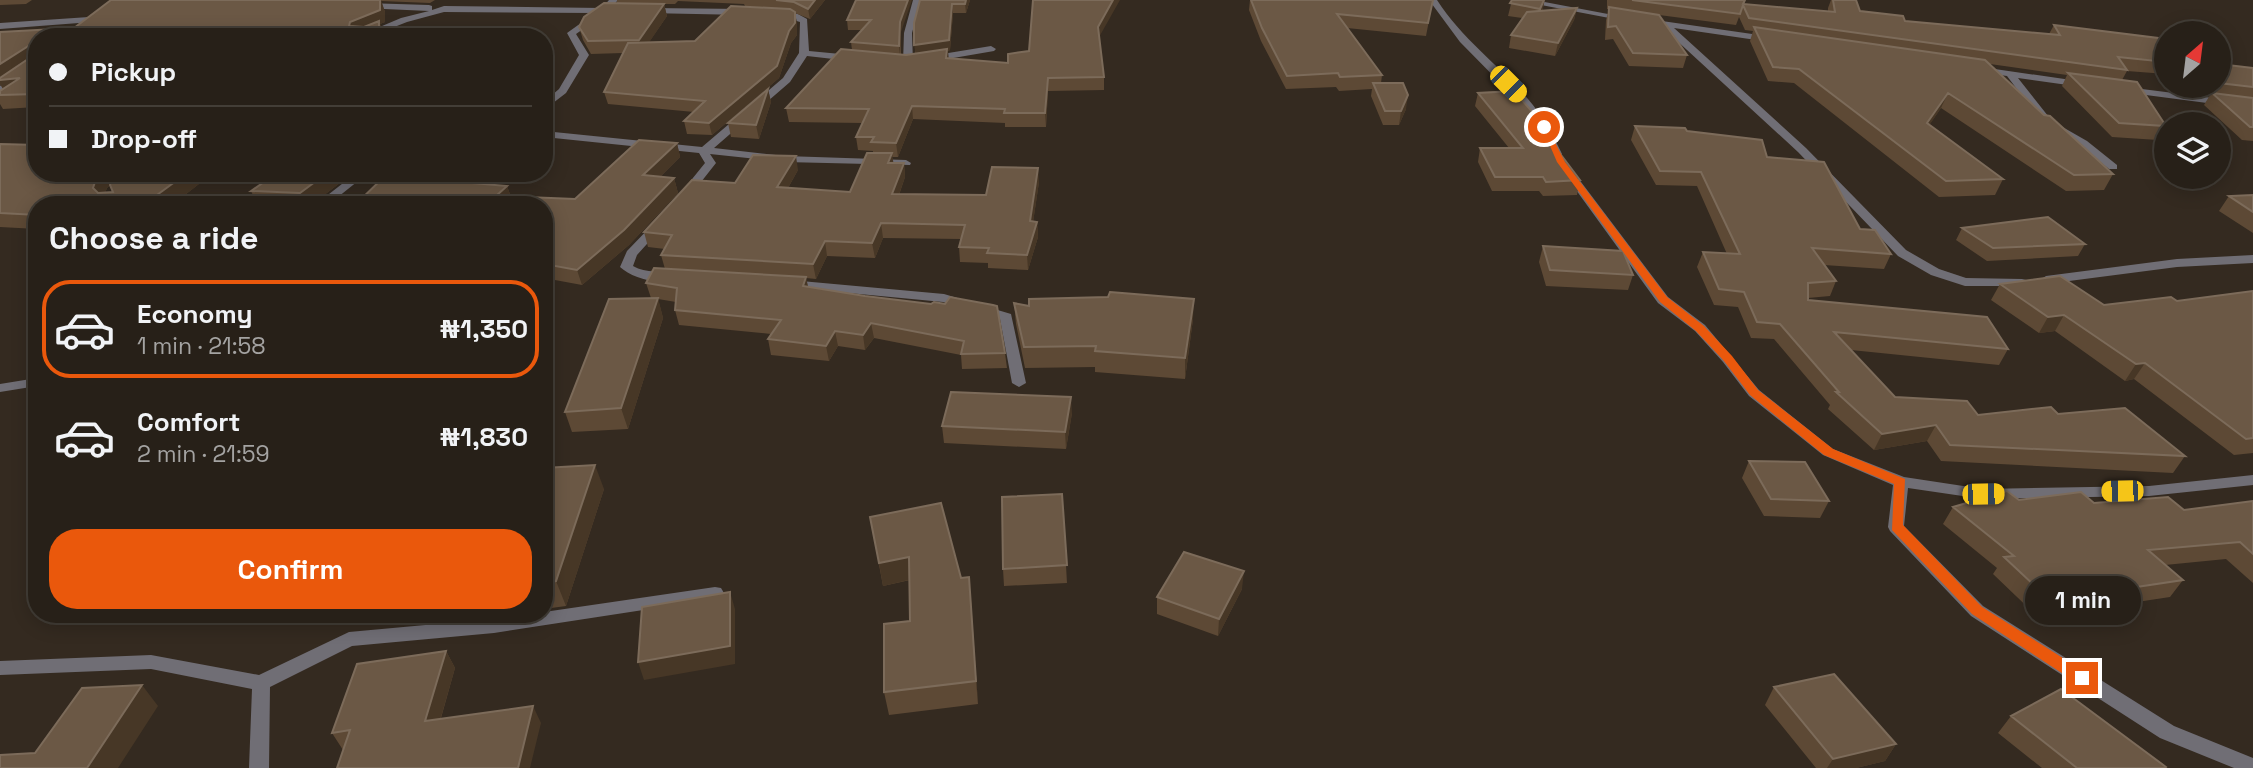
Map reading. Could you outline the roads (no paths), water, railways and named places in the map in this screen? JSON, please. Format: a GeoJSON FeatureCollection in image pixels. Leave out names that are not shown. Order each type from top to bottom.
{"type":"FeatureCollection","features":[{"type":"Feature","properties":{"kind":"street"},"geometry":{"type":"LineString","coordinates":[[553,99],[563,91],[584,55],[571,33],[604,11],[614,0]]}},
{"type":"Feature","properties":{"kind":"street"},"geometry":{"type":"LineString","coordinates":[[722,12],[735,0]]}},
{"type":"Feature","properties":{"kind":"street"},"geometry":{"type":"LineString","coordinates":[[908,62],[908,33],[917,0]]}},
{"type":"Feature","properties":{"kind":"street"},"geometry":{"type":"LineString","coordinates":[[1433,0],[1442,18],[1524,100],[1544,127],[1561,162],[1663,300],[1700,328],[1754,393],[1828,452],[1900,482],[1983,494],[2149,491],[2253,480]]}},
{"type":"Feature","properties":{"kind":"street"},"geometry":{"type":"LineString","coordinates":[[1519,0],[1665,25],[1788,41]]}},
{"type":"Feature","properties":{"kind":"street"},"geometry":{"type":"LineString","coordinates":[[351,5],[617,11]]}},
{"type":"Feature","properties":{"kind":"street"},"geometry":{"type":"LineString","coordinates":[[383,28],[444,9]]}},
{"type":"Feature","properties":{"kind":"street"},"geometry":{"type":"LineString","coordinates":[[643,11],[763,12],[795,16],[804,22],[804,53],[787,80],[702,152]]}},
{"type":"Feature","properties":{"kind":"street"},"geometry":{"type":"LineString","coordinates":[[79,28],[98,13]]}},
{"type":"Feature","properties":{"kind":"street"},"geometry":{"type":"LineString","coordinates":[[0,26],[89,20]]}},
{"type":"Feature","properties":{"kind":"street"},"geometry":{"type":"LineString","coordinates":[[1665,25],[1802,150],[1902,253],[1935,272],[1965,282],[2025,283],[2176,263],[2253,259]]}},
{"type":"Feature","properties":{"kind":"street"},"geometry":{"type":"LineString","coordinates":[[897,61],[908,62],[991,49]]}},
{"type":"Feature","properties":{"kind":"street"},"geometry":{"type":"LineString","coordinates":[[804,53],[861,59]]}},
{"type":"Feature","properties":{"kind":"street"},"geometry":{"type":"LineString","coordinates":[[1973,69],[2090,85]]}},
{"type":"Feature","properties":{"kind":"street"},"geometry":{"type":"LineString","coordinates":[[0,91],[28,70]]}},
{"type":"Feature","properties":{"kind":"street"},"geometry":{"type":"LineString","coordinates":[[2011,75],[2048,123],[2082,143],[2113,167]]}},
{"type":"Feature","properties":{"kind":"street"},"geometry":{"type":"LineString","coordinates":[[2116,88],[2253,106]]}},
{"type":"Feature","properties":{"kind":"street"},"geometry":{"type":"LineString","coordinates":[[553,135],[785,159],[906,163]]}},
{"type":"Feature","properties":{"kind":"street"},"geometry":{"type":"LineString","coordinates":[[678,278],[639,275],[626,267],[631,254],[712,163],[702,152]]}},
{"type":"Feature","properties":{"kind":"street"},"geometry":{"type":"LineString","coordinates":[[333,196],[351,182]]}},
{"type":"Feature","properties":{"kind":"street"},"geometry":{"type":"LineString","coordinates":[[770,283],[944,298],[1006,317],[1019,383]]}},
{"type":"Feature","properties":{"kind":"street"},"geometry":{"type":"LineString","coordinates":[[0,388],[28,383]]}},
{"type":"Feature","properties":{"kind":"street"},"geometry":{"type":"LineString","coordinates":[[1900,482],[1896,527],[1977,611],[2167,732],[2253,767]]}},
{"type":"Feature","properties":{"kind":"street"},"geometry":{"type":"LineString","coordinates":[[553,617],[715,593]]}},
{"type":"Feature","properties":{"kind":"street"},"geometry":{"type":"LineString","coordinates":[[0,668],[151,662],[261,683],[349,639],[514,623]]}},
{"type":"Feature","properties":{"kind":"street"},"geometry":{"type":"LineString","coordinates":[[259,768],[261,683]]}}]}
